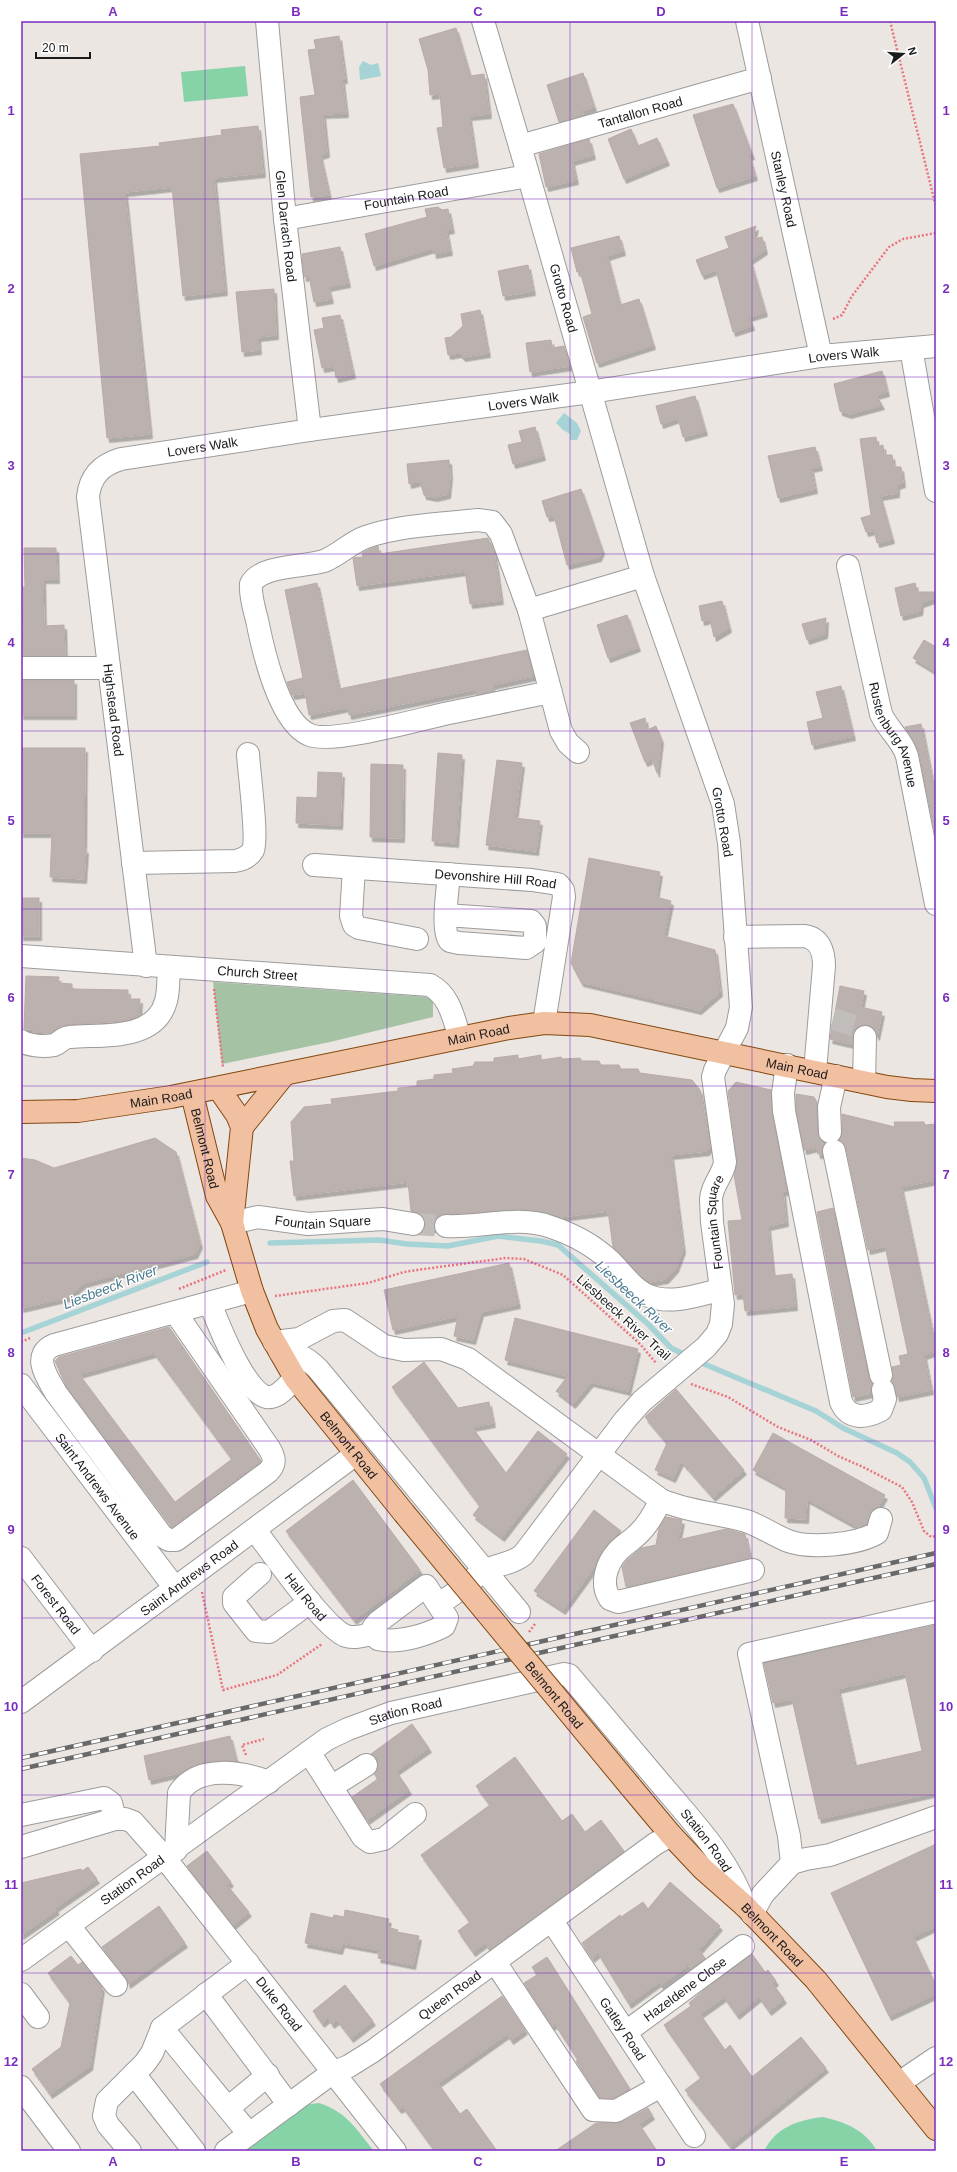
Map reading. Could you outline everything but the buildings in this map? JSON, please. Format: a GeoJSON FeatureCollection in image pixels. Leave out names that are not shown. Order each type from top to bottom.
{"type":"FeatureCollection","features":[{"type":"Feature","properties":{"kind":"main road","name":"Main Road"},"geometry":{"type":"LineString","coordinates":[[21,1112],[78,1111],[192,1094],[509,1028],[544,1024],[590,1025],[864,1082],[912,1090],[936,1091]]}},
{"type":"Feature","properties":{"kind":"main road"},"geometry":{"type":"LineString","coordinates":[[218,1089],[237,1115],[242,1127],[283,1076]]}},
{"type":"Feature","properties":{"kind":"main road","name":"Belmont Road"},"geometry":{"type":"LineString","coordinates":[[192,1094],[217,1196],[232,1222],[262,1294],[277,1347],[295,1378],[404,1513],[671,1836],[703,1869],[748,1910],[816,1980],[936,2129]]}},
{"type":"Feature","properties":{"kind":"main road","name":"Belmont Road"},"geometry":{"type":"LineString","coordinates":[[232,1222],[242,1127]]}},
{"type":"Feature","properties":{"kind":"street","name":"Glen Darrach Road"},"geometry":{"type":"LineString","coordinates":[[267,21],[285,220],[310,430]]}},
{"type":"Feature","properties":{"kind":"street","name":"Grotto Road"},"geometry":{"type":"LineString","coordinates":[[483,21],[643,576],[723,804],[729,843],[740,1018],[724,1053]]}},
{"type":"Feature","properties":{"kind":"street","name":"Stanley Road"},"geometry":{"type":"LineString","coordinates":[[747,21],[821,356]]}},
{"type":"Feature","properties":{"kind":"street","name":"Tantallon Road"},"geometry":{"type":"LineString","coordinates":[[520,146],[760,78]]}},
{"type":"Feature","properties":{"kind":"street","name":"Fountain Road"},"geometry":{"type":"LineString","coordinates":[[285,220],[528,176]]}},
{"type":"Feature","properties":{"kind":"street","name":"Lovers Walk"},"geometry":{"type":"LineString","coordinates":[[110,462],[310,430],[590,392],[821,356],[936,346]]}},
{"type":"Feature","properties":{"kind":"street"},"geometry":{"type":"LineString","coordinates":[[911,348],[936,491]]}},
{"type":"Feature","properties":{"kind":"street","name":"Highstead Road"},"geometry":{"type":"LineString","coordinates":[[110,462],[96,473],[91,482],[88,497],[146,966]]}},
{"type":"Feature","properties":{"kind":"street"},"geometry":{"type":"LineString","coordinates":[[551,692],[355,734],[319,737],[311,736],[300,730],[293,720],[283,705],[272,678],[265,656],[251,584],[254,579],[263,573],[324,561],[359,540],[377,534],[486,520],[492,522],[498,529],[530,610],[561,731],[568,743],[578,752]]}},
{"type":"Feature","properties":{"kind":"street","name":"Rustenburg Avenue"},"geometry":{"type":"LineString","coordinates":[[848,566],[881,714],[887,726],[902,745],[907,756],[936,904]]}},
{"type":"Feature","properties":{"kind":"street"},"geometry":{"type":"LineString","coordinates":[[530,610],[643,576]]}},
{"type":"Feature","properties":{"kind":"street"},"geometry":{"type":"LineString","coordinates":[[21,668],[109,668]]}},
{"type":"Feature","properties":{"kind":"street"},"geometry":{"type":"LineString","coordinates":[[133,863],[235,861],[248,856],[252,852],[254,838],[248,754]]}},
{"type":"Feature","properties":{"kind":"street","name":"Devonshire Hill Road"},"geometry":{"type":"LineString","coordinates":[[314,865],[549,881],[561,886],[564,897],[544,1024]]}},
{"type":"Feature","properties":{"kind":"street"},"geometry":{"type":"LineString","coordinates":[[354,868],[351,916],[354,925],[358,928],[417,939]]}},
{"type":"Feature","properties":{"kind":"street"},"geometry":{"type":"LineString","coordinates":[[446,915],[449,874]]}},
{"type":"Feature","properties":{"kind":"street"},"geometry":{"type":"LineString","coordinates":[[734,937],[804,936],[810,937],[818,943],[824,954],[826,1020],[815,1071]]}},
{"type":"Feature","properties":{"kind":"street","name":"Church Street"},"geometry":{"type":"LineString","coordinates":[[21,956],[430,985],[439,990],[445,997],[460,1038]]}},
{"type":"Feature","properties":{"kind":"street"},"geometry":{"type":"LineString","coordinates":[[21,1041],[28,1044],[54,1045],[66,1038],[111,1036],[146,1026],[157,1017],[166,1002],[169,967]]}},
{"type":"Feature","properties":{"kind":"street"},"geometry":{"type":"LineString","coordinates":[[864,1082],[865,1037]]}},
{"type":"Feature","properties":{"kind":"street","name":"Fountain Square"},"geometry":{"type":"LineString","coordinates":[[446,1226],[460,1227],[527,1221],[550,1226],[593,1246],[635,1287],[648,1296],[678,1299],[720,1290],[711,1191],[723,1172],[725,1162],[713,1084],[715,1070],[724,1053]]}},
{"type":"Feature","properties":{"kind":"street"},"geometry":{"type":"LineString","coordinates":[[788,1065],[783,1093],[784,1111],[841,1402],[844,1410],[851,1415],[868,1415],[881,1410],[885,1399],[832,1141],[829,1107],[836,1076]]}},
{"type":"Feature","properties":{"kind":"street","name":"Fountain Square"},"geometry":{"type":"LineString","coordinates":[[232,1222],[258,1217],[308,1224],[383,1219],[413,1224]]}},
{"type":"Feature","properties":{"kind":"street"},"geometry":{"type":"LineString","coordinates":[[439,1603],[453,1596],[484,1571],[512,1562],[523,1555],[625,1420],[642,1401],[706,1346],[717,1334],[724,1315],[720,1290]]}},
{"type":"Feature","properties":{"kind":"street"},"geometry":{"type":"LineString","coordinates":[[175,1312],[269,1448],[274,1459],[272,1468],[268,1472],[176,1540],[169,1540],[162,1536],[56,1393],[44,1370],[42,1358],[44,1350],[54,1345],[175,1312],[210,1303],[262,1294]]}},
{"type":"Feature","properties":{"kind":"street"},"geometry":{"type":"LineString","coordinates":[[210,1303],[238,1364],[252,1386],[260,1394],[266,1398],[272,1397],[295,1378]]}},
{"type":"Feature","properties":{"kind":"street"},"geometry":{"type":"LineString","coordinates":[[277,1347],[333,1321],[345,1320],[384,1346],[393,1349],[428,1348],[456,1353],[468,1359],[661,1500],[689,1511],[747,1522],[786,1540],[807,1545],[845,1543],[870,1537],[877,1533],[881,1519]]}},
{"type":"Feature","properties":{"kind":"street"},"geometry":{"type":"LineString","coordinates":[[277,1347],[306,1358],[318,1369],[518,1612]]}},
{"type":"Feature","properties":{"kind":"street","name":"Saint Andrews Avenue"},"geometry":{"type":"LineString","coordinates":[[21,1385],[175,1588]]}},
{"type":"Feature","properties":{"kind":"street","name":"Saint Andrews Road"},"geometry":{"type":"LineString","coordinates":[[21,1702],[92,1651],[356,1454]]}},
{"type":"Feature","properties":{"kind":"street"},"geometry":{"type":"LineString","coordinates":[[661,1500],[650,1521],[642,1531],[617,1552],[604,1575],[605,1589],[610,1599],[618,1602],[753,1570]]}},
{"type":"Feature","properties":{"kind":"street","name":"Hall Road"},"geometry":{"type":"LineString","coordinates":[[255,1530],[310,1602],[339,1632]]}},
{"type":"Feature","properties":{"kind":"street","name":"Forest Road"},"geometry":{"type":"LineString","coordinates":[[21,1558],[92,1651]]}},
{"type":"Feature","properties":{"kind":"street"},"geometry":{"type":"LineString","coordinates":[[260,1574],[234,1597],[234,1603],[256,1631],[269,1632],[310,1602]]}},
{"type":"Feature","properties":{"kind":"street"},"geometry":{"type":"LineString","coordinates":[[426,1586],[448,1618],[447,1622],[435,1631],[396,1641],[378,1639],[373,1634],[373,1628],[383,1617],[426,1586]]}},
{"type":"Feature","properties":{"kind":"street"},"geometry":{"type":"LineString","coordinates":[[792,1863],[790,1836],[748,1654],[936,1612]]}},
{"type":"Feature","properties":{"kind":"street"},"geometry":{"type":"LineString","coordinates":[[339,1632],[347,1636],[373,1634]]}},
{"type":"Feature","properties":{"kind":"street","name":"Station Road"},"geometry":{"type":"LineString","coordinates":[[21,1960],[170,1853],[261,1779],[306,1754],[327,1740],[348,1729],[392,1713],[561,1674],[568,1674],[683,1810],[723,1860],[738,1887],[748,1910]]}},
{"type":"Feature","properties":{"kind":"street"},"geometry":{"type":"LineString","coordinates":[[306,1754],[331,1787],[363,1838],[370,1842],[384,1839],[415,1814]]}},
{"type":"Feature","properties":{"kind":"street"},"geometry":{"type":"LineString","coordinates":[[331,1787],[366,1765]]}},
{"type":"Feature","properties":{"kind":"street"},"geometry":{"type":"LineString","coordinates":[[170,1853],[179,1793],[184,1786],[193,1780],[227,1772],[261,1779]]}},
{"type":"Feature","properties":{"kind":"street"},"geometry":{"type":"LineString","coordinates":[[21,1815],[104,1798],[111,1803],[115,1819],[21,1847]]}},
{"type":"Feature","properties":{"kind":"street"},"geometry":{"type":"LineString","coordinates":[[748,1910],[792,1863],[806,1858],[830,1855],[936,1817]]}},
{"type":"Feature","properties":{"kind":"street","name":"Duke Road"},"geometry":{"type":"LineString","coordinates":[[115,1819],[125,1819],[133,1822],[170,1853],[248,1963],[332,2073],[396,2151]]}},
{"type":"Feature","properties":{"kind":"street","name":"Queen Road"},"geometry":{"type":"LineString","coordinates":[[226,2151],[332,2073],[349,2066],[373,2051],[655,1844],[671,1836]]}},
{"type":"Feature","properties":{"kind":"street","name":"Gatley Road"},"geometry":{"type":"LineString","coordinates":[[552,1921],[694,2136]]}},
{"type":"Feature","properties":{"kind":"street"},"geometry":{"type":"LineString","coordinates":[[69,1926],[116,1985]]}},
{"type":"Feature","properties":{"kind":"street","name":"Hazeldene Close"},"geometry":{"type":"LineString","coordinates":[[626,2032],[742,1946]]}},
{"type":"Feature","properties":{"kind":"street"},"geometry":{"type":"LineString","coordinates":[[495,1962],[594,2110],[616,2112],[661,2086]]}},
{"type":"Feature","properties":{"kind":"street"},"geometry":{"type":"LineString","coordinates":[[130,2151],[108,2125],[104,2116],[104,2109],[111,2096],[134,2074],[152,2053],[162,2028],[248,1963]]}},
{"type":"Feature","properties":{"kind":"street"},"geometry":{"type":"LineString","coordinates":[[21,1994],[38,2017]]}},
{"type":"Feature","properties":{"kind":"street"},"geometry":{"type":"LineString","coordinates":[[206,1994],[289,2105]]}},
{"type":"Feature","properties":{"kind":"street"},"geometry":{"type":"LineString","coordinates":[[162,2028],[249,2134]]}},
{"type":"Feature","properties":{"kind":"street"},"geometry":{"type":"LineString","coordinates":[[899,2083],[936,2058]]}},
{"type":"Feature","properties":{"kind":"street"},"geometry":{"type":"LineString","coordinates":[[134,2074],[194,2151]]}},
{"type":"Feature","properties":{"kind":"street"},"geometry":{"type":"LineString","coordinates":[[228,2108],[268,2075]]}},
{"type":"Feature","properties":{"kind":"street"},"geometry":{"type":"LineString","coordinates":[[21,2087],[69,2151]]}},
{"type":"Feature","properties":{"kind":"path"},"geometry":{"type":"LineString","coordinates":[[890,21],[936,207]]}},
{"type":"Feature","properties":{"kind":"path"},"geometry":{"type":"LineString","coordinates":[[836,318],[842,315],[855,291],[889,247],[903,239],[936,233]]}},
{"type":"Feature","properties":{"kind":"path"},"geometry":{"type":"LineString","coordinates":[[214,970],[223,1068]]}},
{"type":"Feature","properties":{"kind":"path","name":"Liesbeeck River Trail"},"geometry":{"type":"LineString","coordinates":[[262,1294],[368,1283],[404,1272],[506,1258],[524,1259],[563,1275],[640,1344],[657,1364],[675,1373],[695,1387],[728,1396],[778,1427],[811,1440],[838,1456],[863,1466],[902,1487],[912,1502],[924,1531],[931,1537],[936,1536]]}},
{"type":"Feature","properties":{"kind":"path"},"geometry":{"type":"LineString","coordinates":[[197,1572],[223,1690],[277,1675],[339,1632]]}},
{"type":"Feature","properties":{"kind":"path"},"geometry":{"type":"LineString","coordinates":[[261,1779],[242,1745],[264,1739]]}},
{"type":"Feature","properties":{"kind":"green space"},"geometry":{"type":"Polygon","coordinates":[[[245,66],[248,96],[184,102],[181,72],[245,66]]]}},
{"type":"Feature","properties":{"kind":"green space"},"geometry":{"type":"Polygon","coordinates":[[[213,982],[428,997],[433,1001],[433,1017],[330,1042],[222,1064],[213,982]]]}},
{"type":"Feature","properties":{"kind":"green space"},"geometry":{"type":"Polygon","coordinates":[[[319,2103],[337,2111],[344,2116],[374,2151],[244,2151],[304,2105],[319,2103]]]}},
{"type":"Feature","properties":{"kind":"green space"},"geometry":{"type":"Polygon","coordinates":[[[823,2117],[839,2121],[854,2128],[867,2138],[877,2151],[764,2151],[781,2130],[805,2120],[823,2117]]]}},
{"type":"Feature","properties":{"kind":"water"},"geometry":{"type":"Polygon","coordinates":[[[363,61],[371,65],[378,63],[381,76],[360,80],[359,67],[363,61]]]}},
{"type":"Feature","properties":{"kind":"water"},"geometry":{"type":"Polygon","coordinates":[[[564,413],[577,423],[581,431],[577,440],[570,440],[570,434],[556,423],[564,413]]]}},
{"type":"Feature","properties":{"kind":"waterway","name":"Liesbeeck River"},"geometry":{"type":"LineString","coordinates":[[270,1243],[379,1240],[407,1244],[448,1246],[498,1236],[541,1241],[558,1245],[649,1325],[671,1348],[688,1356]]}},
{"type":"Feature","properties":{"kind":"waterway","name":"Liesbeeck River"},"geometry":{"type":"LineString","coordinates":[[21,1333],[207,1262]]}},
{"type":"Feature","properties":{"kind":"waterway","name":"Liesbeeck River"},"geometry":{"type":"LineString","coordinates":[[697,1361],[816,1411],[843,1428],[897,1453],[910,1462],[924,1478],[936,1508]]}},
{"type":"Feature","properties":{"kind":"tunnel"},"geometry":{"type":"LineString","coordinates":[[833,1019],[859,1027],[865,1037]]}},
{"type":"Feature","properties":{"kind":"tunnel"},"geometry":{"type":"LineString","coordinates":[[413,1224],[446,1226]]}},
{"type":"Feature","properties":{"kind":"railway"},"geometry":{"type":"LineString","coordinates":[[21,1758],[936,1553]]}},
{"type":"Feature","properties":{"kind":"railway"},"geometry":{"type":"LineString","coordinates":[[21,1769],[936,1564]]}}]}
